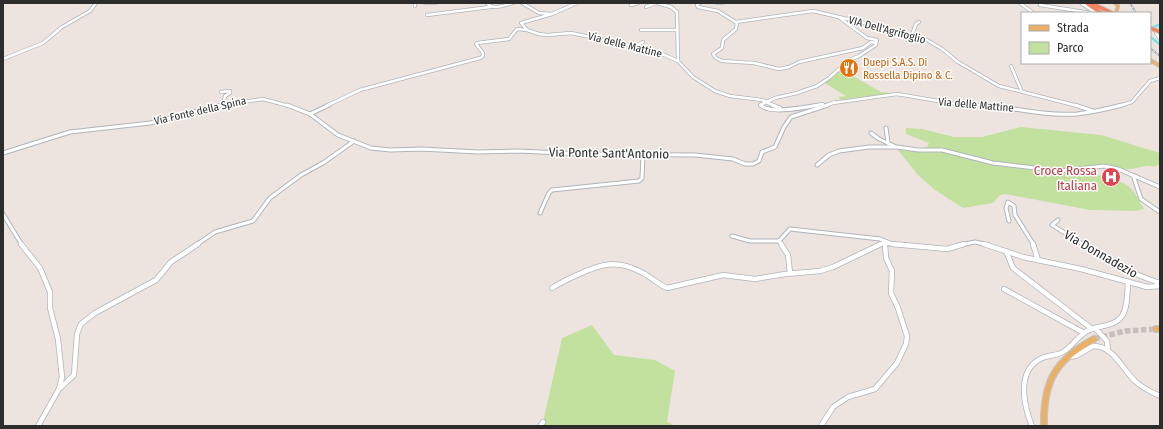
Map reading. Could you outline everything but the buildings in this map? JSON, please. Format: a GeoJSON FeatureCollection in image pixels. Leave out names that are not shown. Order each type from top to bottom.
{"type":"FeatureCollection","features":[{"type":"Feature","properties":{"kind":"highway"},"geometry":{"type":"LineString","coordinates":[[1087,3],[1108,12]]}},
{"type":"Feature","properties":{"kind":"highway"},"geometry":{"type":"LineString","coordinates":[[1087,3],[1100,12]]}},
{"type":"Feature","properties":{"kind":"main road"},"geometry":{"type":"LineString","coordinates":[[1087,3],[1096,12]]}},
{"type":"Feature","properties":{"kind":"main road"},"geometry":{"type":"LineString","coordinates":[[1115,3],[1118,9],[1116,12]]}},
{"type":"Feature","properties":{"kind":"main road"},"geometry":{"type":"LineString","coordinates":[[1151,61],[1160,66]]}},
{"type":"Feature","properties":{"kind":"main road"},"geometry":{"type":"LineString","coordinates":[[1044,426],[1044,406],[1047,386],[1056,368],[1074,350],[1094,339]]}},
{"type":"Feature","properties":{"kind":"street"},"geometry":{"type":"LineString","coordinates":[[3,59],[43,43],[62,27],[90,11],[96,3]]}},
{"type":"Feature","properties":{"kind":"street"},"geometry":{"type":"LineString","coordinates":[[425,3],[436,3]]}},
{"type":"Feature","properties":{"kind":"street"},"geometry":{"type":"LineString","coordinates":[[487,3],[490,7]]}},
{"type":"Feature","properties":{"kind":"street"},"geometry":{"type":"LineString","coordinates":[[427,15],[490,7],[494,8],[513,3]]}},
{"type":"Feature","properties":{"kind":"street"},"geometry":{"type":"LineString","coordinates":[[522,3],[535,11],[552,14]]}},
{"type":"Feature","properties":{"kind":"street"},"geometry":{"type":"LineString","coordinates":[[527,30],[521,23],[552,14],[577,3]]}},
{"type":"Feature","properties":{"kind":"street"},"geometry":{"type":"LineString","coordinates":[[631,5],[638,3]]}},
{"type":"Feature","properties":{"kind":"street"},"geometry":{"type":"LineString","coordinates":[[646,6],[656,3],[671,7],[677,12],[678,62]]}},
{"type":"Feature","properties":{"kind":"street"},"geometry":{"type":"LineString","coordinates":[[700,3],[697,5],[698,7],[718,11],[736,22],[737,27],[723,40],[722,48],[713,53],[717,59],[754,63],[781,69],[799,62],[863,48],[871,42],[876,43]]}},
{"type":"Feature","properties":{"kind":"street"},"geometry":{"type":"LineString","coordinates":[[717,3],[722,3]]}},
{"type":"Feature","properties":{"kind":"street"},"geometry":{"type":"LineString","coordinates":[[1020,3],[1032,12]]}},
{"type":"Feature","properties":{"kind":"street"},"geometry":{"type":"LineString","coordinates":[[1040,5],[1085,12]]}},
{"type":"Feature","properties":{"kind":"street","name":"VIA Dell'Agrifoglio"},"geometry":{"type":"LineString","coordinates":[[736,22],[813,11],[911,37],[928,38],[991,82],[1004,88],[1068,102],[1094,111]]}},
{"type":"Feature","properties":{"kind":"street"},"geometry":{"type":"LineString","coordinates":[[840,17],[867,38],[877,40],[876,43]]}},
{"type":"Feature","properties":{"kind":"street","name":"VIA Dell'Agrifoglio"},"geometry":{"type":"LineString","coordinates":[[911,37],[918,22]]}},
{"type":"Feature","properties":{"kind":"street"},"geometry":{"type":"LineString","coordinates":[[310,114],[332,102],[346,99],[360,90],[480,58],[483,56],[483,53],[476,44],[477,43],[504,41],[512,37],[517,29],[527,30]]}},
{"type":"Feature","properties":{"kind":"street","name":"Via delle Mattine"},"geometry":{"type":"LineString","coordinates":[[527,30],[547,35],[571,33],[578,34],[653,50],[678,62],[693,77],[715,91],[730,96],[762,100],[782,110]]}},
{"type":"Feature","properties":{"kind":"street"},"geometry":{"type":"LineString","coordinates":[[642,30],[677,31]]}},
{"type":"Feature","properties":{"kind":"street"},"geometry":{"type":"LineString","coordinates":[[671,32],[677,31]]}},
{"type":"Feature","properties":{"kind":"street"},"geometry":{"type":"LineString","coordinates":[[1160,32],[1156,33],[1160,39]]}},
{"type":"Feature","properties":{"kind":"street"},"geometry":{"type":"LineString","coordinates":[[634,46],[643,42]]}},
{"type":"Feature","properties":{"kind":"street"},"geometry":{"type":"LineString","coordinates":[[765,102],[817,86],[829,78],[849,60],[863,54],[876,45],[876,43]]}},
{"type":"Feature","properties":{"kind":"street"},"geometry":{"type":"LineString","coordinates":[[1011,66],[1022,92]]}},
{"type":"Feature","properties":{"kind":"street","name":"Via delle Mattine"},"geometry":{"type":"LineString","coordinates":[[765,102],[760,106],[782,110],[897,94],[962,105],[984,104],[1050,114],[1076,114],[1132,102],[1150,81],[1160,78]]}},
{"type":"Feature","properties":{"kind":"street"},"geometry":{"type":"LineString","coordinates":[[221,92],[230,91],[230,93],[225,96],[222,104]]}},
{"type":"Feature","properties":{"kind":"street","name":"Via Fonte della Spina"},"geometry":{"type":"LineString","coordinates":[[3,153],[70,132],[157,121],[222,104],[267,99],[283,103],[310,114],[338,135],[354,141]]}},
{"type":"Feature","properties":{"kind":"street","name":"Via Ponte Sant'Antonio"},"geometry":{"type":"LineString","coordinates":[[354,141],[371,148],[390,150],[421,149],[478,152],[519,151],[695,155],[733,159],[745,164],[753,164],[758,161],[762,152],[775,147],[790,117],[835,102]]}},
{"type":"Feature","properties":{"kind":"street"},"geometry":{"type":"LineString","coordinates":[[886,128],[888,143]]}},
{"type":"Feature","properties":{"kind":"street"},"geometry":{"type":"LineString","coordinates":[[871,133],[879,139],[897,147]]}},
{"type":"Feature","properties":{"kind":"street"},"geometry":{"type":"LineString","coordinates":[[59,389],[74,375],[77,334],[81,324],[94,313],[156,280],[171,262],[215,232],[253,221],[270,198],[300,175],[323,163],[354,141]]}},
{"type":"Feature","properties":{"kind":"street"},"geometry":{"type":"LineString","coordinates":[[817,166],[829,155],[839,151],[869,147],[897,147],[918,150],[942,150],[993,163],[1068,171],[1105,166],[1119,169],[1160,187]]}},
{"type":"Feature","properties":{"kind":"street"},"geometry":{"type":"LineString","coordinates":[[540,213],[549,193],[552,190],[641,180],[643,174],[643,154]]}},
{"type":"Feature","properties":{"kind":"street"},"geometry":{"type":"LineString","coordinates":[[1135,176],[1134,178],[1137,190],[1141,199],[1160,212]]}},
{"type":"Feature","properties":{"kind":"street"},"geometry":{"type":"LineString","coordinates":[[1009,221],[1006,208],[1008,202],[1014,206],[1015,215],[1034,245],[1038,260]]}},
{"type":"Feature","properties":{"kind":"street"},"geometry":{"type":"LineString","coordinates":[[3,214],[22,245],[40,268],[48,285],[50,292],[50,308],[58,339],[62,377],[59,389],[38,426]]}},
{"type":"Feature","properties":{"kind":"street","name":"Via Donnadezio"},"geometry":{"type":"LineString","coordinates":[[1058,220],[1052,225],[1125,270],[1160,285]]}},
{"type":"Feature","properties":{"kind":"street","name":"Via Donnadezio"},"geometry":{"type":"LineString","coordinates":[[779,241],[790,229],[880,239],[891,243]]}},
{"type":"Feature","properties":{"kind":"street"},"geometry":{"type":"LineString","coordinates":[[732,236],[750,241],[779,241],[788,256],[790,273]]}},
{"type":"Feature","properties":{"kind":"street","name":"Via Donnadezio"},"geometry":{"type":"LineString","coordinates":[[552,288],[592,267],[612,263],[631,266],[654,278],[662,287],[667,289],[680,287],[723,275],[755,279],[790,273],[824,270],[885,243],[944,249],[975,242],[990,245],[1038,260],[1081,269],[1128,283],[1147,286],[1160,285]]}},
{"type":"Feature","properties":{"kind":"street"},"geometry":{"type":"LineString","coordinates":[[821,426],[833,407],[848,397],[875,389],[897,363],[906,344],[907,336],[891,292],[892,271],[886,258],[885,243]]}},
{"type":"Feature","properties":{"kind":"street"},"geometry":{"type":"LineString","coordinates":[[1006,251],[1013,268],[1107,341],[1108,351]]}},
{"type":"Feature","properties":{"kind":"street"},"geometry":{"type":"LineString","coordinates":[[1032,426],[1026,410],[1023,393],[1026,374],[1038,361],[1062,352],[1084,333],[1116,322],[1124,314],[1128,283]]}},
{"type":"Feature","properties":{"kind":"street"},"geometry":{"type":"LineString","coordinates":[[1004,289],[1084,333]]}},
{"type":"Feature","properties":{"kind":"street"},"geometry":{"type":"LineString","coordinates":[[1066,357],[1077,357],[1089,347],[1098,346],[1108,351],[1136,383],[1160,396]]}},
{"type":"Feature","properties":{"kind":"green space"},"geometry":{"type":"Polygon","coordinates":[[[841,69],[881,92],[893,93],[841,100],[838,97],[846,96],[825,83],[838,70],[841,69]]]}},
{"type":"Feature","properties":{"kind":"green space"},"geometry":{"type":"Polygon","coordinates":[[[1021,127],[1101,135],[1160,153],[1160,164],[1154,167],[1148,166],[1132,169],[1121,169],[1109,166],[1094,165],[1089,171],[1124,183],[1135,193],[1144,209],[1134,211],[1090,210],[1005,194],[1000,195],[993,203],[963,208],[935,190],[918,175],[897,149],[911,150],[927,147],[929,143],[906,134],[906,128],[922,129],[954,137],[982,137],[1021,127]]]}},
{"type":"Feature","properties":{"kind":"green space"},"geometry":{"type":"Polygon","coordinates":[[[592,325],[614,355],[655,360],[675,371],[667,422],[676,426],[540,426],[543,422],[562,338],[592,325]]]}},
{"type":"Feature","properties":{"kind":"waterway"},"geometry":{"type":"LineString","coordinates":[[1151,28],[1160,24]]}},
{"type":"Feature","properties":{"kind":"waterway"},"geometry":{"type":"LineString","coordinates":[[1151,37],[1160,45]]}},
{"type":"Feature","properties":{"kind":"tunnel"},"geometry":{"type":"LineString","coordinates":[[1094,339],[1125,331],[1156,329]]}},
{"type":"Feature","properties":{"kind":"railway"},"geometry":{"type":"LineString","coordinates":[[1130,3],[1135,12]]}},
{"type":"Feature","properties":{"kind":"railway"},"geometry":{"type":"LineString","coordinates":[[1151,49],[1160,56]]}},
{"type":"Feature","properties":{"kind":"place","name":"Duepi S.A.S. Di Rossella Dipino & C."},"geometry":{"type":"Point","coordinates":[849,68]}},
{"type":"Feature","properties":{"kind":"place","name":"Croce Rossa Italiana"},"geometry":{"type":"Point","coordinates":[1111,177]}}]}
